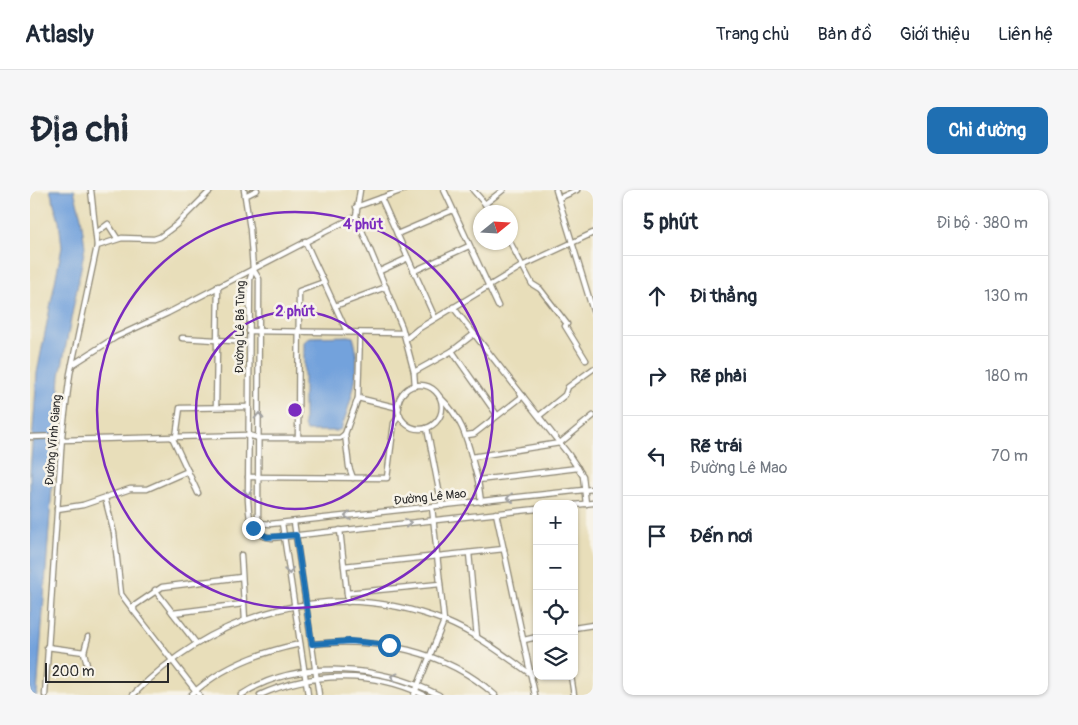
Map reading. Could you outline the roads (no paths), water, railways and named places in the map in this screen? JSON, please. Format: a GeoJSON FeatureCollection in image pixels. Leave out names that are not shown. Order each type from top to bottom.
{"type":"FeatureCollection","features":[{"type":"Feature","properties":{"kind":"street","name":"Đường Vĩnh Giang"},"geometry":{"type":"LineString","coordinates":[[45,695],[62,438],[72,365],[97,246],[91,190]]}},
{"type":"Feature","properties":{"kind":"street"},"geometry":{"type":"LineString","coordinates":[[97,246],[117,238],[154,239],[160,237],[176,226],[211,190]]}},
{"type":"Feature","properties":{"kind":"street"},"geometry":{"type":"LineString","coordinates":[[244,190],[253,269]]}},
{"type":"Feature","properties":{"kind":"street"},"geometry":{"type":"LineString","coordinates":[[245,196],[257,190]]}},
{"type":"Feature","properties":{"kind":"street"},"geometry":{"type":"LineString","coordinates":[[360,190],[356,206],[356,216],[405,336],[414,372],[415,386]]}},
{"type":"Feature","properties":{"kind":"street"},"geometry":{"type":"LineString","coordinates":[[356,206],[403,190]]}},
{"type":"Feature","properties":{"kind":"street"},"geometry":{"type":"LineString","coordinates":[[444,190],[487,286],[498,306]]}},
{"type":"Feature","properties":{"kind":"street"},"geometry":{"type":"LineString","coordinates":[[473,190],[485,204],[503,190]]}},
{"type":"Feature","properties":{"kind":"street"},"geometry":{"type":"LineString","coordinates":[[556,190],[593,311]]}},
{"type":"Feature","properties":{"kind":"street"},"geometry":{"type":"LineString","coordinates":[[559,198],[577,190]]}},
{"type":"Feature","properties":{"kind":"street"},"geometry":{"type":"LineString","coordinates":[[381,198],[435,318]]}},
{"type":"Feature","properties":{"kind":"street"},"geometry":{"type":"LineString","coordinates":[[397,234],[454,210]]}},
{"type":"Feature","properties":{"kind":"street"},"geometry":{"type":"LineString","coordinates":[[72,365],[116,336],[168,313],[356,216]]}},
{"type":"Feature","properties":{"kind":"street"},"geometry":{"type":"LineString","coordinates":[[96,233],[108,224],[117,238]]}},
{"type":"Feature","properties":{"kind":"street"},"geometry":{"type":"LineString","coordinates":[[249,331],[347,332],[405,336],[522,266],[573,244],[593,233]]}},
{"type":"Feature","properties":{"kind":"street"},"geometry":{"type":"LineString","coordinates":[[305,241],[347,332]]}},
{"type":"Feature","properties":{"kind":"street"},"geometry":{"type":"LineString","coordinates":[[414,271],[469,246]]}},
{"type":"Feature","properties":{"kind":"street"},"geometry":{"type":"LineString","coordinates":[[514,250],[532,284],[540,289],[567,324],[565,326],[586,360]]}},
{"type":"Feature","properties":{"kind":"street"},"geometry":{"type":"LineString","coordinates":[[380,271],[408,258]]}},
{"type":"Feature","properties":{"kind":"street","name":"Đường Lê Bá Tùng"},"geometry":{"type":"LineString","coordinates":[[253,269],[259,279],[258,517],[261,523],[270,524]]}},
{"type":"Feature","properties":{"kind":"street","name":"Đường Lê Bá Tùng"},"geometry":{"type":"LineString","coordinates":[[253,269],[250,279],[249,331],[249,517],[256,531],[272,538]]}},
{"type":"Feature","properties":{"kind":"street"},"geometry":{"type":"LineString","coordinates":[[298,438],[299,292],[324,282]]}},
{"type":"Feature","properties":{"kind":"street"},"geometry":{"type":"LineString","coordinates":[[216,406],[218,286]]}},
{"type":"Feature","properties":{"kind":"street"},"geometry":{"type":"LineString","coordinates":[[335,306],[386,287]]}},
{"type":"Feature","properties":{"kind":"street"},"geometry":{"type":"LineString","coordinates":[[453,307],[578,468],[582,476],[586,504]]}},
{"type":"Feature","properties":{"kind":"street"},"geometry":{"type":"LineString","coordinates":[[354,478],[349,467],[345,434],[358,398],[360,333]]}},
{"type":"Feature","properties":{"kind":"street"},"geometry":{"type":"LineString","coordinates":[[414,372],[452,351],[474,334]]}},
{"type":"Feature","properties":{"kind":"street"},"geometry":{"type":"LineString","coordinates":[[182,338],[249,342]]}},
{"type":"Feature","properties":{"kind":"street"},"geometry":{"type":"LineString","coordinates":[[452,351],[497,415]]}},
{"type":"Feature","properties":{"kind":"street"},"geometry":{"type":"LineString","coordinates":[[539,416],[565,396],[568,387],[593,370]]}},
{"type":"Feature","properties":{"kind":"street"},"geometry":{"type":"LineString","coordinates":[[439,396],[442,403],[440,416],[436,422],[427,428],[416,429],[410,426],[400,415],[399,408],[403,394],[415,386],[429,387],[439,396],[459,420],[467,435],[478,480],[481,502]]}},
{"type":"Feature","properties":{"kind":"street"},"geometry":{"type":"LineString","coordinates":[[467,435],[474,434],[523,396]]}},
{"type":"Feature","properties":{"kind":"street"},"geometry":{"type":"LineString","coordinates":[[358,398],[399,408]]}},
{"type":"Feature","properties":{"kind":"street"},"geometry":{"type":"LineString","coordinates":[[198,493],[174,437],[179,408],[248,407]]}},
{"type":"Feature","properties":{"kind":"street"},"geometry":{"type":"LineString","coordinates":[[248,476],[387,478],[394,423],[400,415]]}},
{"type":"Feature","properties":{"kind":"street"},"geometry":{"type":"LineString","coordinates":[[472,457],[560,443],[593,416]]}},
{"type":"Feature","properties":{"kind":"street"},"geometry":{"type":"LineString","coordinates":[[427,428],[442,506]]}},
{"type":"Feature","properties":{"kind":"street"},"geometry":{"type":"LineString","coordinates":[[30,437],[248,435],[259,438],[340,438],[345,434]]}},
{"type":"Feature","properties":{"kind":"street"},"geometry":{"type":"LineString","coordinates":[[478,480],[578,468]]}},
{"type":"Feature","properties":{"kind":"street"},"geometry":{"type":"LineString","coordinates":[[57,509],[78,506],[130,489],[147,489],[188,471]]}},
{"type":"Feature","properties":{"kind":"street","name":"Đường Lê Mao"},"geometry":{"type":"LineString","coordinates":[[270,524],[593,489]]}},
{"type":"Feature","properties":{"kind":"street"},"geometry":{"type":"LineString","coordinates":[[104,498],[114,533],[121,594],[197,693]]}},
{"type":"Feature","properties":{"kind":"street"},"geometry":{"type":"LineString","coordinates":[[578,505],[593,503]]}},
{"type":"Feature","properties":{"kind":"street"},"geometry":{"type":"LineString","coordinates":[[415,693],[444,621],[432,507]]}},
{"type":"Feature","properties":{"kind":"street","name":"Đường Lê Mao"},"geometry":{"type":"LineString","coordinates":[[272,538],[533,509]]}},
{"type":"Feature","properties":{"kind":"street"},"geometry":{"type":"LineString","coordinates":[[496,513],[535,695]]}},
{"type":"Feature","properties":{"kind":"street"},"geometry":{"type":"LineString","coordinates":[[294,522],[319,695]]}},
{"type":"Feature","properties":{"kind":"street"},"geometry":{"type":"LineString","coordinates":[[282,523],[308,695]]}},
{"type":"Feature","properties":{"kind":"street"},"geometry":{"type":"LineString","coordinates":[[340,530],[348,602]]}},
{"type":"Feature","properties":{"kind":"street"},"geometry":{"type":"LineString","coordinates":[[344,566],[504,549]]}},
{"type":"Feature","properties":{"kind":"street"},"geometry":{"type":"LineString","coordinates":[[469,553],[477,637]]}},
{"type":"Feature","properties":{"kind":"street"},"geometry":{"type":"LineString","coordinates":[[241,555],[245,620]]}},
{"type":"Feature","properties":{"kind":"street"},"geometry":{"type":"LineString","coordinates":[[133,610],[134,605],[155,590],[166,586],[242,577]]}},
{"type":"Feature","properties":{"kind":"street"},"geometry":{"type":"LineString","coordinates":[[347,593],[440,584]]}},
{"type":"Feature","properties":{"kind":"street"},"geometry":{"type":"LineString","coordinates":[[155,590],[196,643]]}},
{"type":"Feature","properties":{"kind":"street"},"geometry":{"type":"LineString","coordinates":[[133,695],[172,659],[196,643],[245,620],[306,604],[348,602],[411,611],[444,621],[477,637],[532,675]]}},
{"type":"Feature","properties":{"kind":"street"},"geometry":{"type":"LineString","coordinates":[[172,612],[243,604]]}},
{"type":"Feature","properties":{"kind":"street"},"geometry":{"type":"LineString","coordinates":[[578,627],[593,625]]}},
{"type":"Feature","properties":{"kind":"street"},"geometry":{"type":"LineString","coordinates":[[88,637],[84,652],[88,670]]}},
{"type":"Feature","properties":{"kind":"street"},"geometry":{"type":"LineString","coordinates":[[524,640],[533,638]]}},
{"type":"Feature","properties":{"kind":"street"},"geometry":{"type":"LineString","coordinates":[[312,644],[350,641],[370,642],[430,656],[453,667],[495,695]]}},
{"type":"Feature","properties":{"kind":"street"},"geometry":{"type":"LineString","coordinates":[[191,695],[197,693],[238,663],[269,651],[300,644]]}},
{"type":"Feature","properties":{"kind":"street"},"geometry":{"type":"LineString","coordinates":[[47,647],[84,652]]}},
{"type":"Feature","properties":{"kind":"street"},"geometry":{"type":"LineString","coordinates":[[241,695],[279,678],[316,671],[354,670],[383,674],[418,684],[439,695]]}},
{"type":"Feature","properties":{"kind":"street"},"geometry":{"type":"LineString","coordinates":[[260,695],[305,680],[343,677],[368,679],[424,695]]}},
{"type":"Feature","properties":{"kind":"street"},"geometry":{"type":"LineString","coordinates":[[572,680],[574,695]]}},
{"type":"Feature","properties":{"kind":"water"},"geometry":{"type":"Polygon","coordinates":[[[50,190],[74,190],[81,217],[85,247],[60,376],[37,695],[30,695],[30,474],[37,373],[62,247],[59,221],[50,190]]]}},
{"type":"Feature","properties":{"kind":"water"},"geometry":{"type":"Polygon","coordinates":[[[310,337],[353,337],[356,348],[356,372],[352,395],[341,429],[336,431],[307,431],[304,426],[304,342],[310,337]]]}}]}
